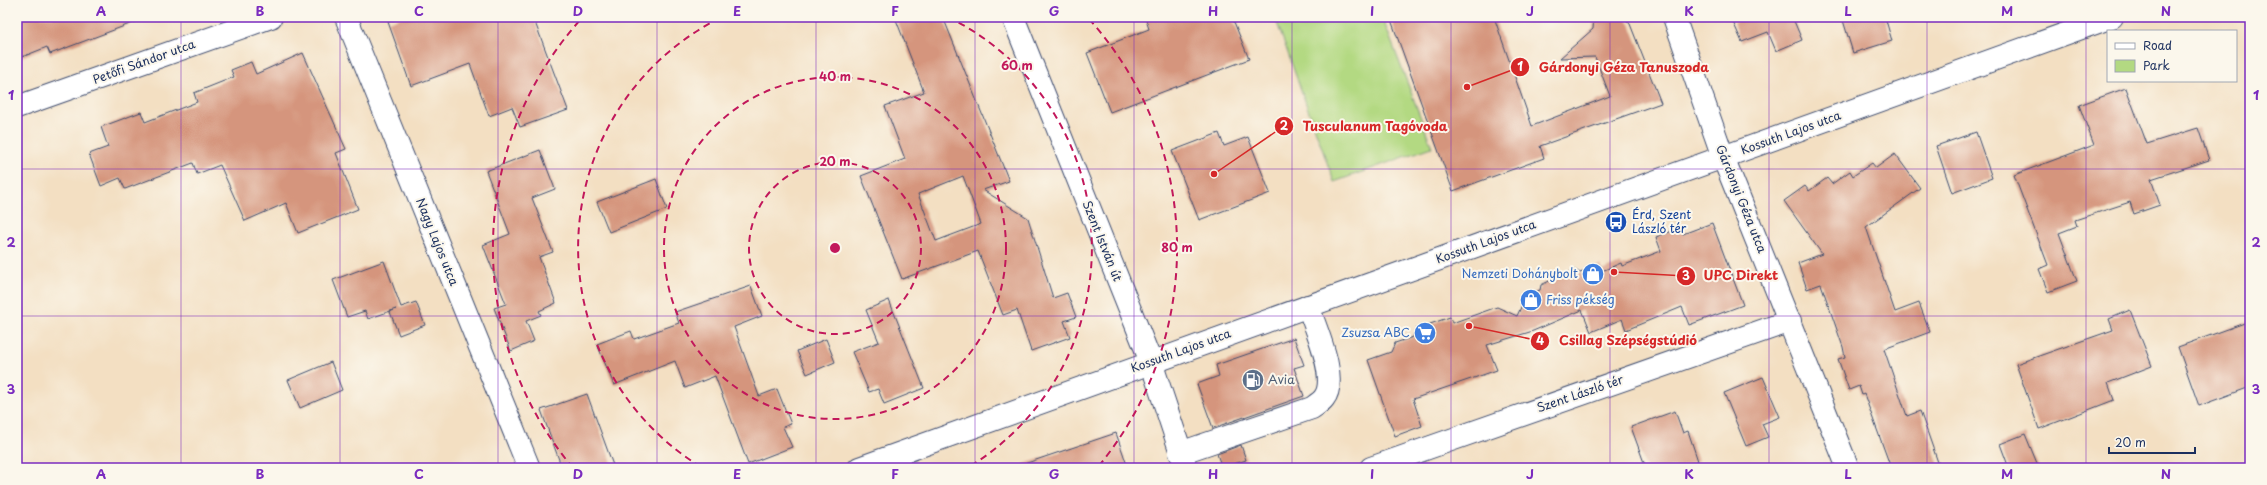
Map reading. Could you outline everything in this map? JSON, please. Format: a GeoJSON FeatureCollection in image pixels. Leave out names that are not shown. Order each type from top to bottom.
{"type":"FeatureCollection","features":[{"type":"Feature","properties":{"kind":"street","name":"Petőfi Sándor utca"},"geometry":{"type":"LineString","coordinates":[[17,108],[271,17]]}},
{"type":"Feature","properties":{"kind":"street","name":"Nagy Lajos utca"},"geometry":{"type":"LineString","coordinates":[[346,17],[529,468]]}},
{"type":"Feature","properties":{"kind":"street","name":"Szent István út"},"geometry":{"type":"LineString","coordinates":[[1013,17],[1151,362],[1183,460]]}},
{"type":"Feature","properties":{"kind":"street","name":"Gárdonyi Géza utca"},"geometry":{"type":"LineString","coordinates":[[1674,17],[1724,157],[1848,468]]}},
{"type":"Feature","properties":{"kind":"street","name":"Kossuth Lajos utca"},"geometry":{"type":"LineString","coordinates":[[859,468],[2112,17]]}},
{"type":"Feature","properties":{"kind":"street"},"geometry":{"type":"LineString","coordinates":[[1183,460],[1312,408],[1324,397],[1330,382],[1327,366],[1308,306]]}},
{"type":"Feature","properties":{"kind":"street","name":"Szent László tér"},"geometry":{"type":"LineString","coordinates":[[1371,468],[1790,321]]}},
{"type":"Feature","properties":{"kind":"green space"},"geometry":{"type":"Polygon","coordinates":[[[1275,17],[1382,17],[1432,147],[1334,182],[1275,17]]]}},
{"type":"Feature","properties":{"kind":"building"},"geometry":{"type":"Polygon","coordinates":[[[17,17],[142,17],[143,19],[50,54],[47,47],[17,59],[17,17]]]}},
{"type":"Feature","properties":{"kind":"building"},"geometry":{"type":"Polygon","coordinates":[[[402,17],[533,17],[568,110],[520,127],[512,107],[489,116],[470,64],[411,86],[388,22],[402,17]]]}},
{"type":"Feature","properties":{"kind":"building"},"geometry":{"type":"Polygon","coordinates":[[[895,17],[943,17],[1009,181],[983,190],[1028,218],[1053,298],[1067,293],[1076,317],[1064,321],[1070,337],[1031,351],[1017,310],[1003,315],[978,251],[902,279],[861,176],[905,159],[885,106],[924,92],[895,17]],[[963,176],[918,194],[936,241],[981,224],[963,176]]]}},
{"type":"Feature","properties":{"kind":"building"},"geometry":{"type":"Polygon","coordinates":[[[1145,17],[1232,17],[1249,59],[1110,112],[1087,53],[1149,29],[1145,17]]]}},
{"type":"Feature","properties":{"kind":"building"},"geometry":{"type":"Polygon","coordinates":[[[1390,17],[1494,17],[1532,126],[1610,96],[1595,57],[1560,58],[1593,29],[1594,17],[1624,17],[1630,24],[1661,103],[1540,146],[1544,158],[1453,191],[1390,17]]]}},
{"type":"Feature","properties":{"kind":"building"},"geometry":{"type":"Polygon","coordinates":[[[1746,17],[1801,17],[1794,21],[1802,40],[1776,51],[1768,32],[1742,42],[1733,22],[1746,17]]]}},
{"type":"Feature","properties":{"kind":"building"},"geometry":{"type":"Polygon","coordinates":[[[1842,17],[1885,17],[1892,41],[1853,53],[1842,17]]]}},
{"type":"Feature","properties":{"kind":"building"},"geometry":{"type":"Polygon","coordinates":[[[303,53],[346,149],[336,153],[358,209],[298,233],[286,203],[245,221],[220,165],[197,174],[193,163],[125,189],[120,178],[101,186],[89,154],[108,147],[101,127],[141,112],[145,122],[197,102],[194,93],[234,77],[231,70],[251,62],[256,74],[303,53]]]}},
{"type":"Feature","properties":{"kind":"building"},"geometry":{"type":"Polygon","coordinates":[[[2126,88],[2147,144],[2198,128],[2209,160],[2151,179],[2160,205],[2134,214],[2130,202],[2075,220],[2077,226],[2059,233],[2077,281],[2048,292],[2039,269],[2048,265],[2014,175],[2094,145],[2079,105],[2126,88]]]}},
{"type":"Feature","properties":{"kind":"building"},"geometry":{"type":"Polygon","coordinates":[[[1976,132],[1992,178],[1952,193],[1936,146],[1976,132]]]}},
{"type":"Feature","properties":{"kind":"building"},"geometry":{"type":"Polygon","coordinates":[[[1219,133],[1224,146],[1248,137],[1270,193],[1199,220],[1172,151],[1219,133]]]}},
{"type":"Feature","properties":{"kind":"building"},"geometry":{"type":"Polygon","coordinates":[[[540,150],[555,189],[532,198],[553,252],[539,257],[556,303],[539,311],[541,315],[526,321],[534,341],[511,351],[494,308],[506,304],[483,245],[510,234],[486,171],[540,150]]]}},
{"type":"Feature","properties":{"kind":"building"},"geometry":{"type":"Polygon","coordinates":[[[1895,154],[1920,188],[1866,227],[1895,312],[1919,303],[1930,332],[1884,349],[1907,416],[1920,411],[1940,468],[1891,468],[1864,394],[1862,395],[1859,386],[1849,390],[1838,359],[1845,357],[1843,347],[1821,284],[1807,289],[1798,263],[1822,254],[1784,201],[1805,186],[1809,191],[1827,178],[1832,184],[1850,171],[1853,176],[1872,163],[1876,168],[1895,154]]]}},
{"type":"Feature","properties":{"kind":"building"},"geometry":{"type":"Polygon","coordinates":[[[656,179],[667,209],[609,232],[597,202],[656,179]]]}},
{"type":"Feature","properties":{"kind":"building"},"geometry":{"type":"Polygon","coordinates":[[[1712,223],[1743,305],[1689,325],[1682,307],[1626,330],[1622,319],[1591,332],[1582,310],[1533,331],[1487,345],[1497,370],[1413,399],[1422,426],[1395,436],[1368,360],[1391,352],[1395,343],[1413,337],[1416,329],[1450,317],[1452,323],[1497,307],[1517,316],[1526,296],[1540,290],[1541,285],[1575,270],[1580,273],[1600,265],[1602,271],[1621,263],[1622,266],[1661,251],[1656,237],[1681,228],[1683,234],[1712,223]]]}},
{"type":"Feature","properties":{"kind":"building"},"geometry":{"type":"Polygon","coordinates":[[[384,261],[401,307],[416,302],[425,325],[399,335],[390,312],[396,309],[368,319],[365,311],[347,317],[333,280],[384,261]]]}},
{"type":"Feature","properties":{"kind":"building"},"geometry":{"type":"Polygon","coordinates":[[[751,286],[762,316],[734,327],[759,396],[777,389],[791,424],[783,427],[792,447],[748,464],[715,376],[685,388],[675,361],[614,385],[597,344],[631,331],[634,339],[679,323],[675,312],[751,286]]]}},
{"type":"Feature","properties":{"kind":"building"},"geometry":{"type":"Polygon","coordinates":[[[889,300],[924,388],[884,404],[878,389],[869,392],[852,352],[879,342],[866,310],[889,300]]]}},
{"type":"Feature","properties":{"kind":"building"},"geometry":{"type":"Polygon","coordinates":[[[2130,310],[2152,366],[2108,383],[2114,400],[2039,429],[2016,364],[2113,330],[2109,319],[2130,310]]]}},
{"type":"Feature","properties":{"kind":"building"},"geometry":{"type":"Polygon","coordinates":[[[2250,321],[2250,387],[2199,406],[2178,347],[2250,321]]]}},
{"type":"Feature","properties":{"kind":"building","name":"Avia"},"geometry":{"type":"Polygon","coordinates":[[[1294,338],[1304,365],[1294,368],[1304,396],[1213,428],[1197,384],[1219,376],[1216,365],[1294,338]]]}},
{"type":"Feature","properties":{"kind":"building"},"geometry":{"type":"Polygon","coordinates":[[[826,339],[835,362],[807,374],[797,351],[826,339]]]}},
{"type":"Feature","properties":{"kind":"building"},"geometry":{"type":"Polygon","coordinates":[[[331,362],[342,390],[300,408],[288,380],[331,362]]]}},
{"type":"Feature","properties":{"kind":"building"},"geometry":{"type":"Polygon","coordinates":[[[1763,377],[1780,417],[1762,424],[1768,437],[1746,446],[1724,393],[1763,377]]]}},
{"type":"Feature","properties":{"kind":"building"},"geometry":{"type":"Polygon","coordinates":[[[587,394],[614,468],[562,468],[541,410],[587,394]]]}},
{"type":"Feature","properties":{"kind":"building"},"geometry":{"type":"Polygon","coordinates":[[[1675,411],[1683,433],[1688,431],[1698,461],[1678,468],[1646,468],[1631,427],[1675,411]]]}},
{"type":"Feature","properties":{"kind":"building"},"geometry":{"type":"Polygon","coordinates":[[[1116,433],[1128,468],[1024,468],[1024,464],[1116,433]]]}},
{"type":"Feature","properties":{"kind":"building"},"geometry":{"type":"Polygon","coordinates":[[[2025,434],[2039,468],[2009,468],[2000,444],[2025,434]]]}},
{"type":"Feature","properties":{"kind":"building"},"geometry":{"type":"Polygon","coordinates":[[[1241,445],[1246,460],[1222,468],[1217,454],[1241,445]]]}},
{"type":"Feature","properties":{"kind":"place","name":"Gárdonyi Géza Tanuszoda"},"geometry":{"type":"Point","coordinates":[1467,87]}},
{"type":"Feature","properties":{"kind":"place","name":"Tusculanum Tagóvoda"},"geometry":{"type":"Point","coordinates":[1214,174]}},
{"type":"Feature","properties":{"kind":"place","name":"Érd, Szent László tér"},"geometry":{"type":"Point","coordinates":[1616,222]}},
{"type":"Feature","properties":{"kind":"place","name":"UPC Direkt"},"geometry":{"type":"Point","coordinates":[1614,272]}},
{"type":"Feature","properties":{"kind":"place","name":"Nemzeti Dohánybolt"},"geometry":{"type":"Point","coordinates":[1593,274]}},
{"type":"Feature","properties":{"kind":"place","name":"Friss pékség"},"geometry":{"type":"Point","coordinates":[1531,300]}},
{"type":"Feature","properties":{"kind":"place","name":"Csillag Szépségstúdió"},"geometry":{"type":"Point","coordinates":[1469,326]}},
{"type":"Feature","properties":{"kind":"place","name":"Zsuzsa ABC"},"geometry":{"type":"Point","coordinates":[1425,333]}},
{"type":"Feature","properties":{"kind":"place","name":"Avia"},"geometry":{"type":"Point","coordinates":[1253,380]}}]}
